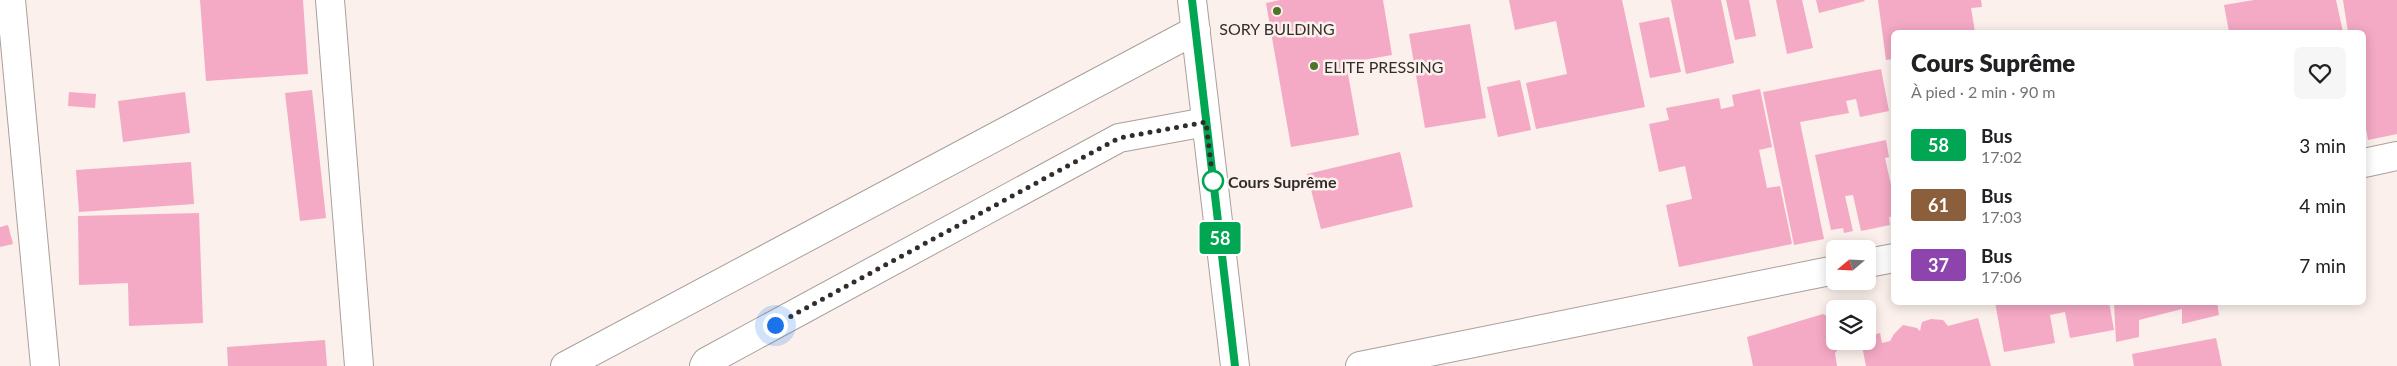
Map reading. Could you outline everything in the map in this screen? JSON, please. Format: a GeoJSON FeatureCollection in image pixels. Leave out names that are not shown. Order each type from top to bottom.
{"type":"FeatureCollection","features":[{"type":"Feature","properties":{"kind":"street"},"geometry":{"type":"LineString","coordinates":[[11,0],[46,366]]}},
{"type":"Feature","properties":{"kind":"street"},"geometry":{"type":"LineString","coordinates":[[330,0],[359,366]]}},
{"type":"Feature","properties":{"kind":"street"},"geometry":{"type":"LineString","coordinates":[[1192,0],[1235,366]]}},
{"type":"Feature","properties":{"kind":"street"},"geometry":{"type":"LineString","coordinates":[[565,366],[1196,30]]}},
{"type":"Feature","properties":{"kind":"street"},"geometry":{"type":"LineString","coordinates":[[704,366],[706,362],[1119,138],[1206,122]]}},
{"type":"Feature","properties":{"kind":"street"},"geometry":{"type":"LineString","coordinates":[[2366,163],[2397,156]]}},
{"type":"Feature","properties":{"kind":"street"},"geometry":{"type":"LineString","coordinates":[[1876,261],[1891,259]]}},
{"type":"Feature","properties":{"kind":"street"},"geometry":{"type":"LineString","coordinates":[[1360,366],[1826,272]]}},
{"type":"Feature","properties":{"kind":"building"},"geometry":{"type":"Polygon","coordinates":[[[200,0],[303,0],[308,74],[206,81],[200,0]]]}},
{"type":"Feature","properties":{"kind":"building"},"geometry":{"type":"Polygon","coordinates":[[[1280,0],[1383,0],[1392,55],[1346,63],[1359,135],[1291,147],[1266,3],[1280,0]]]}},
{"type":"Feature","properties":{"kind":"building"},"geometry":{"type":"Polygon","coordinates":[[[1509,0],[1622,0],[1645,107],[1536,129],[1526,83],[1567,74],[1556,21],[1515,30],[1509,0]]]}},
{"type":"Feature","properties":{"kind":"building"},"geometry":{"type":"Polygon","coordinates":[[[1671,0],[1721,0],[1734,63],[1686,74],[1671,0]]]}},
{"type":"Feature","properties":{"kind":"building"},"geometry":{"type":"Polygon","coordinates":[[[1726,0],[1749,0],[1756,36],[1735,40],[1726,0]]]}},
{"type":"Feature","properties":{"kind":"building"},"geometry":{"type":"Polygon","coordinates":[[[1776,0],[1802,0],[1813,48],[1787,54],[1776,0]]]}},
{"type":"Feature","properties":{"kind":"building"},"geometry":{"type":"Polygon","coordinates":[[[1816,0],[1864,0],[1865,1],[1819,13],[1816,0]]]}},
{"type":"Feature","properties":{"kind":"building"},"geometry":{"type":"Polygon","coordinates":[[[1878,0],[1981,0],[1982,7],[1971,8],[1975,30],[1891,30],[1891,59],[1886,60],[1878,0]]]}},
{"type":"Feature","properties":{"kind":"building"},"geometry":{"type":"Polygon","coordinates":[[[2254,0],[2336,0],[2343,30],[2229,30],[2224,5],[2254,0]]]}},
{"type":"Feature","properties":{"kind":"building"},"geometry":{"type":"Polygon","coordinates":[[[2343,0],[2397,0],[2397,134],[2368,140],[2366,128],[2366,30],[2348,30],[2343,0]]]}},
{"type":"Feature","properties":{"kind":"building"},"geometry":{"type":"Polygon","coordinates":[[[1669,17],[1681,72],[1650,78],[1639,23],[1669,17]]]}},
{"type":"Feature","properties":{"kind":"building"},"geometry":{"type":"Polygon","coordinates":[[[1470,24],[1486,118],[1425,128],[1409,34],[1470,24]]]}},
{"type":"Feature","properties":{"kind":"building"},"geometry":{"type":"Polygon","coordinates":[[[1881,69],[1889,111],[1860,117],[1856,99],[1846,101],[1849,113],[1800,122],[1824,239],[1794,245],[1763,92],[1881,69]]]}},
{"type":"Feature","properties":{"kind":"building"},"geometry":{"type":"Polygon","coordinates":[[[1520,80],[1531,130],[1498,137],[1487,87],[1520,80]]]}},
{"type":"Feature","properties":{"kind":"building"},"geometry":{"type":"Polygon","coordinates":[[[1760,89],[1772,147],[1759,150],[1767,188],[1780,186],[1792,244],[1679,267],[1666,205],[1692,199],[1685,166],[1659,172],[1649,124],[1669,120],[1666,108],[1719,98],[1721,109],[1734,106],[1732,95],[1760,89]]]}},
{"type":"Feature","properties":{"kind":"building"},"geometry":{"type":"Polygon","coordinates":[[[312,90],[326,218],[300,221],[285,93],[312,90]]]}},
{"type":"Feature","properties":{"kind":"building"},"geometry":{"type":"Polygon","coordinates":[[[69,92],[96,94],[95,108],[68,106],[69,92]]]}},
{"type":"Feature","properties":{"kind":"building"},"geometry":{"type":"Polygon","coordinates":[[[185,92],[190,133],[123,142],[118,101],[185,92]]]}},
{"type":"Feature","properties":{"kind":"building"},"geometry":{"type":"Polygon","coordinates":[[[1886,140],[1889,157],[1885,158],[1891,185],[1890,225],[1861,231],[1853,195],[1845,196],[1853,231],[1844,233],[1843,228],[1831,230],[1815,155],[1886,140]]]}},
{"type":"Feature","properties":{"kind":"building"},"geometry":{"type":"Polygon","coordinates":[[[1400,152],[1413,207],[1321,229],[1307,174],[1400,152]]]}},
{"type":"Feature","properties":{"kind":"building"},"geometry":{"type":"Polygon","coordinates":[[[191,162],[194,204],[79,212],[76,170],[191,162]]]}},
{"type":"Feature","properties":{"kind":"building"},"geometry":{"type":"Polygon","coordinates":[[[199,213],[203,323],[129,326],[128,283],[79,285],[78,216],[199,213]]]}},
{"type":"Feature","properties":{"kind":"building"},"geometry":{"type":"Polygon","coordinates":[[[8,225],[13,244],[0,247],[0,227],[8,225]]]}},
{"type":"Feature","properties":{"kind":"building"},"geometry":{"type":"Polygon","coordinates":[[[1996,305],[2110,305],[2114,330],[2070,338],[2065,312],[2050,315],[2055,343],[2004,352],[1996,305]]]}},
{"type":"Feature","properties":{"kind":"building"},"geometry":{"type":"Polygon","coordinates":[[[2114,305],[2217,305],[2219,315],[2182,324],[2182,309],[2139,320],[2139,337],[2116,342],[2114,305]]]}},
{"type":"Feature","properties":{"kind":"building"},"geometry":{"type":"Polygon","coordinates":[[[1823,314],[1826,316],[1826,350],[1837,350],[1835,353],[1837,366],[1753,366],[1747,337],[1823,314]]]}},
{"type":"Feature","properties":{"kind":"building"},"geometry":{"type":"Polygon","coordinates":[[[1978,318],[1991,366],[1866,366],[1863,350],[1876,350],[1876,334],[1880,333],[1882,343],[1890,341],[1903,325],[1917,328],[1920,331],[1922,322],[1931,319],[1943,320],[1948,326],[1978,318]]]}},
{"type":"Feature","properties":{"kind":"building"},"geometry":{"type":"Polygon","coordinates":[[[2216,338],[2222,366],[2134,366],[2132,354],[2216,338]]]}},
{"type":"Feature","properties":{"kind":"building"},"geometry":{"type":"Polygon","coordinates":[[[325,340],[327,366],[228,366],[227,347],[325,340]]]}},
{"type":"Feature","properties":{"kind":"bus line","name":"58"},"geometry":{"type":"LineString","coordinates":[[1192,0],[1235,366]]}},
{"type":"Feature","properties":{"kind":"place","name":"SORY BULDING"},"geometry":{"type":"Point","coordinates":[1277,11]}},
{"type":"Feature","properties":{"kind":"place","name":"ELITE PRESSING"},"geometry":{"type":"Point","coordinates":[1314,66]}},
{"type":"Feature","properties":{"kind":"place","name":"Cours Suprême"},"geometry":{"type":"Point","coordinates":[1213,181]}},
{"type":"Feature","properties":{"kind":"route"},"geometry":{"type":"LineString","coordinates":[[775,325],[1119,138],[1206,122],[1213,181]]}}]}
